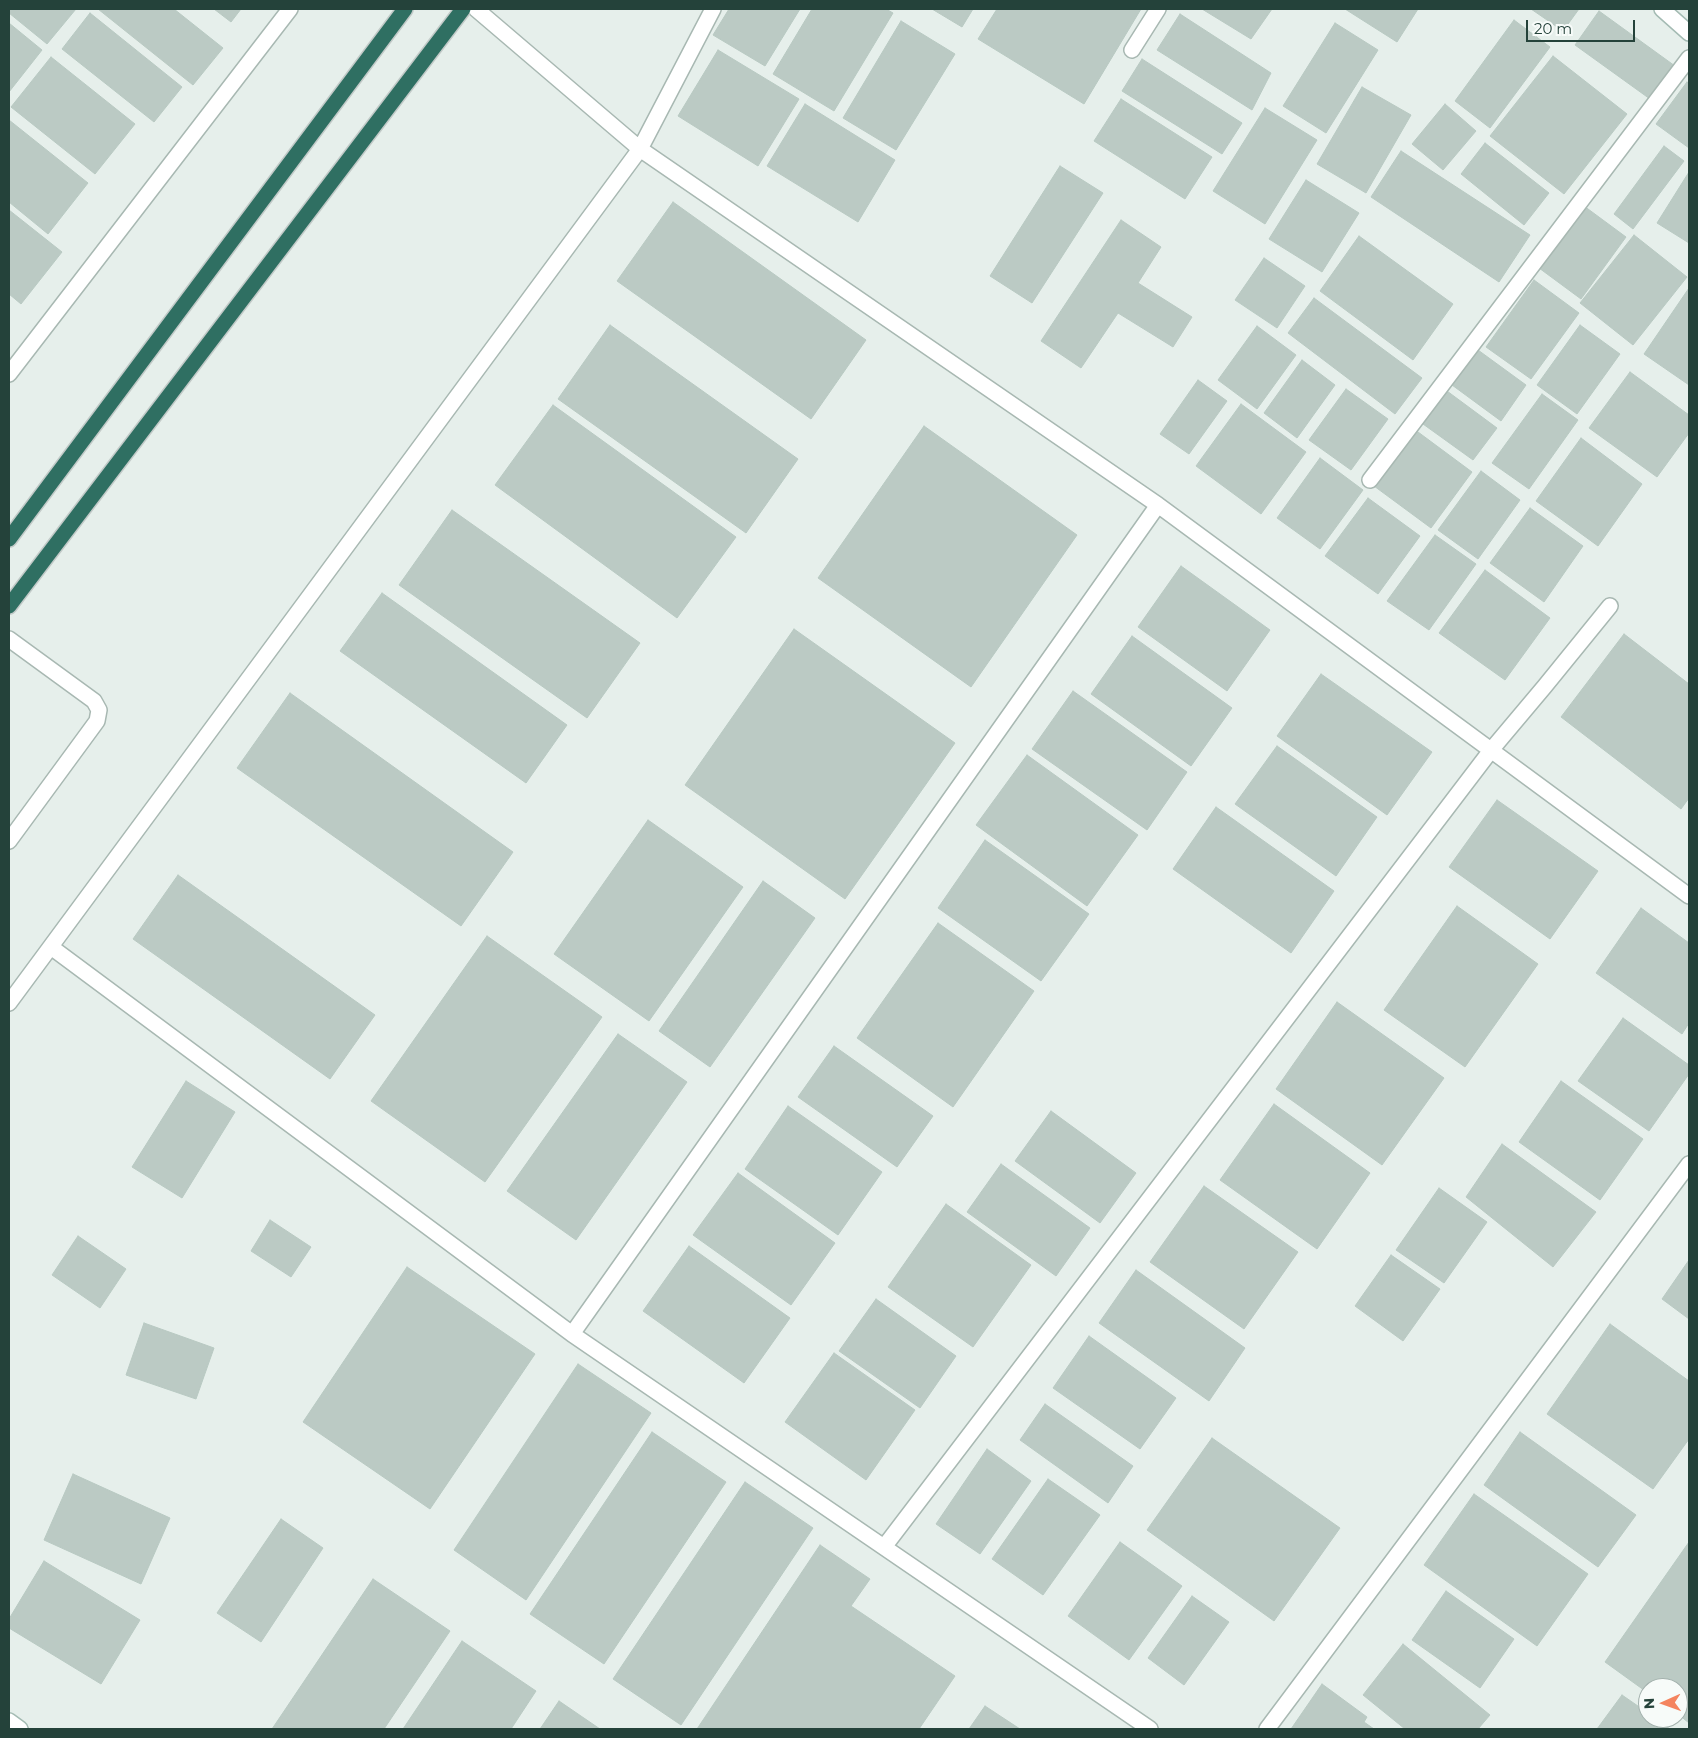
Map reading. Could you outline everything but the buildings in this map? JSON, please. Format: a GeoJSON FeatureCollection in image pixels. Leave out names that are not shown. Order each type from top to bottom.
{"type":"FeatureCollection","features":[{"type":"Feature","properties":{"kind":"highway"},"geometry":{"type":"LineString","coordinates":[[9,539],[405,9]]}},
{"type":"Feature","properties":{"kind":"highway"},"geometry":{"type":"LineString","coordinates":[[9,606],[463,9]]}},
{"type":"Feature","properties":{"kind":"street"},"geometry":{"type":"LineString","coordinates":[[9,374],[290,9]]}},
{"type":"Feature","properties":{"kind":"street"},"geometry":{"type":"LineString","coordinates":[[476,9],[640,148],[1158,505],[1492,749],[1689,896]]}},
{"type":"Feature","properties":{"kind":"street"},"geometry":{"type":"LineString","coordinates":[[9,1003],[640,148],[712,9]]}},
{"type":"Feature","properties":{"kind":"street"},"geometry":{"type":"LineString","coordinates":[[1132,50],[1158,9]]}},
{"type":"Feature","properties":{"kind":"street"},"geometry":{"type":"LineString","coordinates":[[1662,9],[1689,33]]}},
{"type":"Feature","properties":{"kind":"street"},"geometry":{"type":"LineString","coordinates":[[1370,480],[1689,58]]}},
{"type":"Feature","properties":{"kind":"street"},"geometry":{"type":"LineString","coordinates":[[572,1334],[1158,505]]}},
{"type":"Feature","properties":{"kind":"street"},"geometry":{"type":"LineString","coordinates":[[884,1547],[1492,749],[1610,606]]}},
{"type":"Feature","properties":{"kind":"street"},"geometry":{"type":"LineString","coordinates":[[9,639],[94,701],[99,710],[97,720],[9,841]]}},
{"type":"Feature","properties":{"kind":"street"},"geometry":{"type":"LineString","coordinates":[[51,947],[572,1334],[1150,1729]]}},
{"type":"Feature","properties":{"kind":"street"},"geometry":{"type":"LineString","coordinates":[[1267,1729],[1689,1164]]}},
{"type":"Feature","properties":{"kind":"street"},"geometry":{"type":"LineString","coordinates":[[9,1721],[20,1729]]}}]}
